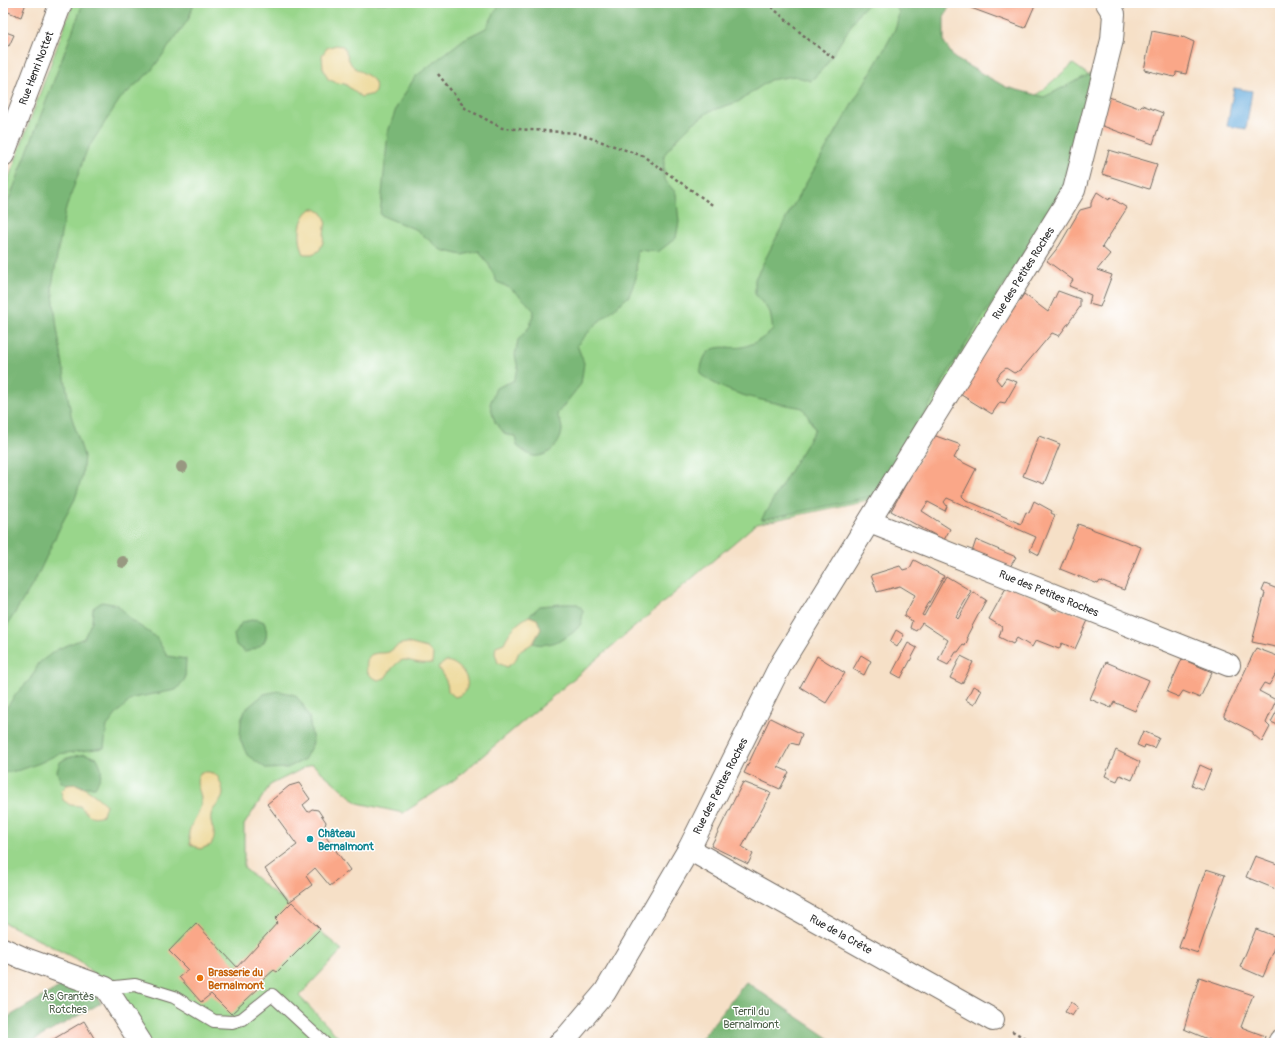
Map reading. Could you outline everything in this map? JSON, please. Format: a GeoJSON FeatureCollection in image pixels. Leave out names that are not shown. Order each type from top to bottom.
{"type":"FeatureCollection","features":[{"type":"Feature","properties":{"kind":"street","name":"Rue Henri Nottet"},"geometry":{"type":"LineString","coordinates":[[3,155],[61,3]]}},
{"type":"Feature","properties":{"kind":"street","name":"Rue des Petites Roches"},"geometry":{"type":"LineString","coordinates":[[560,1043],[605,992],[689,849],[781,664],[1074,190],[1112,40],[1114,14],[1107,3]]}},
{"type":"Feature","properties":{"kind":"street","name":"Rue des Petites Roches"},"geometry":{"type":"LineString","coordinates":[[870,522],[1229,665]]}},
{"type":"Feature","properties":{"kind":"street","name":"Rue de la Crête"},"geometry":{"type":"LineString","coordinates":[[689,849],[993,1020]]}},
{"type":"Feature","properties":{"kind":"street"},"geometry":{"type":"LineString","coordinates":[[3,949],[23,958],[106,988],[141,1043]]}},
{"type":"Feature","properties":{"kind":"lane"},"geometry":{"type":"LineString","coordinates":[[106,988],[135,985],[174,997],[214,1021],[232,1022],[242,1019],[272,995],[324,1043]]}},
{"type":"Feature","properties":{"kind":"path"},"geometry":{"type":"LineString","coordinates":[[767,3],[810,41],[834,58]]}},
{"type":"Feature","properties":{"kind":"path"},"geometry":{"type":"LineString","coordinates":[[438,74],[465,108],[502,128],[576,133],[643,156],[714,206]]}},
{"type":"Feature","properties":{"kind":"green space"},"geometry":{"type":"Polygon","coordinates":[[[73,3],[940,3],[927,31],[979,99],[1027,103],[1073,64],[1097,81],[1071,190],[877,498],[756,524],[454,780],[403,813],[358,803],[312,764],[270,785],[244,825],[244,868],[342,950],[299,996],[344,1043],[145,1043],[108,988],[80,961],[3,922],[3,194],[73,3]]]}},
{"type":"Feature","properties":{"kind":"green space"},"geometry":{"type":"Polygon","coordinates":[[[83,3],[194,3],[188,20],[151,71],[120,99],[87,150],[65,211],[52,286],[71,415],[84,456],[82,477],[75,499],[36,579],[3,632],[3,216],[83,3]]]}},
{"type":"Feature","properties":{"kind":"green space"},"geometry":{"type":"Polygon","coordinates":[[[500,3],[869,3],[859,13],[826,65],[811,81],[794,76],[770,80],[738,102],[710,111],[692,124],[675,141],[664,155],[664,179],[676,193],[679,222],[676,238],[658,252],[637,250],[636,278],[629,296],[596,324],[577,345],[584,363],[581,384],[557,414],[562,429],[560,439],[549,452],[539,456],[533,456],[525,452],[517,446],[515,436],[506,435],[495,422],[490,404],[496,388],[513,381],[518,369],[515,355],[518,340],[530,326],[534,311],[517,294],[508,287],[497,282],[489,265],[479,251],[462,255],[441,250],[417,230],[380,215],[388,132],[397,106],[415,77],[464,39],[486,28],[500,3]]]}},
{"type":"Feature","properties":{"kind":"green space"},"geometry":{"type":"Polygon","coordinates":[[[893,3],[951,3],[944,17],[944,42],[954,58],[1006,87],[1044,97],[1092,73],[1097,81],[1066,187],[955,361],[878,495],[761,520],[815,429],[803,408],[749,397],[724,388],[700,374],[702,363],[709,351],[719,348],[746,346],[760,340],[773,330],[770,312],[755,294],[755,279],[791,209],[896,27],[899,12],[893,3]]]}},
{"type":"Feature","properties":{"kind":"green space"},"geometry":{"type":"Polygon","coordinates":[[[102,602],[118,605],[131,620],[156,637],[167,656],[186,659],[185,679],[176,690],[133,698],[119,711],[107,726],[104,748],[58,754],[40,763],[20,770],[3,773],[3,712],[17,693],[31,678],[39,663],[56,650],[84,638],[92,621],[93,608],[102,602]]]}},
{"type":"Feature","properties":{"kind":"green space"},"geometry":{"type":"Polygon","coordinates":[[[578,604],[583,610],[581,623],[578,628],[573,633],[552,643],[533,643],[541,629],[537,619],[529,616],[540,606],[578,604]]]}},
{"type":"Feature","properties":{"kind":"green space"},"geometry":{"type":"Polygon","coordinates":[[[257,619],[264,622],[267,633],[266,638],[257,648],[245,652],[236,645],[234,635],[242,622],[257,619]]]}},
{"type":"Feature","properties":{"kind":"green space"},"geometry":{"type":"Polygon","coordinates":[[[279,691],[295,695],[302,703],[309,717],[313,743],[304,760],[287,768],[267,769],[247,755],[240,739],[241,720],[246,709],[264,694],[279,691]]]}},
{"type":"Feature","properties":{"kind":"green space"},"geometry":{"type":"Polygon","coordinates":[[[85,754],[97,758],[101,766],[101,776],[95,787],[84,787],[76,784],[67,785],[60,781],[57,771],[60,762],[67,758],[85,754]]]}},
{"type":"Feature","properties":{"kind":"green space","name":"Terril du Bernalmont"},"geometry":{"type":"Polygon","coordinates":[[[746,982],[836,1043],[698,1043],[746,982]]]}},
{"type":"Feature","properties":{"kind":"green space","name":"Ås Grantès Rotches"},"geometry":{"type":"Polygon","coordinates":[[[66,983],[93,990],[101,1003],[29,1043],[3,1043],[3,1020],[66,983]]]}},
{"type":"Feature","properties":{"kind":"sand"},"geometry":{"type":"Polygon","coordinates":[[[336,45],[343,46],[351,64],[372,79],[376,88],[374,94],[361,97],[345,84],[337,83],[328,79],[323,68],[322,55],[327,48],[336,45]]]}},
{"type":"Feature","properties":{"kind":"sand"},"geometry":{"type":"Polygon","coordinates":[[[311,209],[316,209],[322,213],[326,220],[323,242],[319,251],[312,254],[304,254],[300,230],[303,218],[311,209]]]}},
{"type":"Feature","properties":{"kind":"sand"},"geometry":{"type":"Polygon","coordinates":[[[529,616],[537,619],[541,629],[533,643],[519,652],[515,661],[507,667],[498,663],[495,653],[496,646],[504,643],[514,627],[529,616]]]}},
{"type":"Feature","properties":{"kind":"sand"},"geometry":{"type":"Polygon","coordinates":[[[408,643],[427,648],[433,654],[432,663],[402,660],[397,663],[385,678],[378,680],[368,673],[367,662],[371,655],[375,653],[389,652],[399,645],[408,643]]]}},
{"type":"Feature","properties":{"kind":"sand"},"geometry":{"type":"Polygon","coordinates":[[[446,661],[453,663],[458,667],[466,678],[466,689],[462,694],[455,697],[448,691],[446,681],[438,667],[446,661]]]}},
{"type":"Feature","properties":{"kind":"sand"},"geometry":{"type":"Polygon","coordinates":[[[201,772],[209,772],[217,775],[222,786],[223,796],[211,815],[214,836],[211,845],[200,849],[190,844],[189,832],[201,804],[197,779],[201,772]]]}},
{"type":"Feature","properties":{"kind":"sand"},"geometry":{"type":"Polygon","coordinates":[[[76,784],[92,793],[106,805],[103,815],[95,817],[92,816],[85,812],[80,806],[70,805],[63,800],[61,791],[67,785],[76,784]]]}},
{"type":"Feature","properties":{"kind":"water"},"geometry":{"type":"Polygon","coordinates":[[[1234,88],[1252,91],[1246,129],[1227,126],[1234,88]]]}},
{"type":"Feature","properties":{"kind":"building"},"geometry":{"type":"Polygon","coordinates":[[[3,3],[26,3],[21,17],[3,10],[3,3]]]}},
{"type":"Feature","properties":{"kind":"building"},"geometry":{"type":"Polygon","coordinates":[[[973,3],[1029,3],[1035,5],[1025,28],[971,8],[973,3]]]}},
{"type":"Feature","properties":{"kind":"building"},"geometry":{"type":"Polygon","coordinates":[[[3,31],[14,35],[9,46],[3,43],[3,31]]]}},
{"type":"Feature","properties":{"kind":"building"},"geometry":{"type":"Polygon","coordinates":[[[1152,31],[1183,37],[1194,42],[1186,74],[1176,72],[1174,77],[1144,70],[1152,31]]]}},
{"type":"Feature","properties":{"kind":"building"},"geometry":{"type":"Polygon","coordinates":[[[1109,97],[1139,108],[1142,105],[1163,113],[1153,144],[1100,125],[1109,97]]]}},
{"type":"Feature","properties":{"kind":"building"},"geometry":{"type":"Polygon","coordinates":[[[1109,150],[1157,164],[1149,189],[1102,174],[1109,150]]]}},
{"type":"Feature","properties":{"kind":"building"},"geometry":{"type":"Polygon","coordinates":[[[1097,192],[1109,200],[1110,197],[1127,208],[1102,247],[1110,254],[1097,270],[1112,275],[1100,307],[1089,304],[1091,295],[1069,286],[1073,280],[1047,261],[1059,246],[1080,210],[1091,207],[1091,203],[1097,192]]]}},
{"type":"Feature","properties":{"kind":"building"},"geometry":{"type":"Polygon","coordinates":[[[1058,291],[1080,299],[1080,307],[1059,336],[1052,333],[1021,370],[1014,373],[1006,368],[1001,372],[996,379],[1001,385],[1006,378],[1017,382],[1005,403],[1000,402],[992,414],[958,393],[1024,294],[1048,312],[1058,291]]]}},
{"type":"Feature","properties":{"kind":"building"},"geometry":{"type":"Polygon","coordinates":[[[933,435],[961,445],[954,458],[976,469],[962,496],[966,500],[1021,524],[1026,512],[1029,513],[1034,501],[1052,511],[1051,513],[1055,515],[1039,555],[1030,550],[1036,537],[947,498],[944,502],[947,506],[945,511],[928,502],[922,511],[950,529],[944,540],[891,511],[933,435]]]}},
{"type":"Feature","properties":{"kind":"building"},"geometry":{"type":"Polygon","coordinates":[[[1039,436],[1060,444],[1044,484],[1023,476],[1039,436]]]}},
{"type":"Feature","properties":{"kind":"building"},"geometry":{"type":"Polygon","coordinates":[[[1078,524],[1141,547],[1124,590],[1100,581],[1098,584],[1060,569],[1078,524]]]}},
{"type":"Feature","properties":{"kind":"building"},"geometry":{"type":"Polygon","coordinates":[[[976,540],[1016,557],[1010,567],[972,552],[976,540]]]}},
{"type":"Feature","properties":{"kind":"building"},"geometry":{"type":"Polygon","coordinates":[[[914,560],[944,576],[922,615],[924,616],[946,576],[971,591],[956,617],[958,619],[973,592],[986,600],[967,636],[968,639],[965,646],[963,645],[958,652],[956,652],[948,665],[938,660],[948,640],[922,623],[916,631],[910,628],[912,621],[904,616],[915,595],[900,586],[877,592],[871,575],[900,566],[903,570],[910,568],[914,560]]]}},
{"type":"Feature","properties":{"kind":"building"},"geometry":{"type":"Polygon","coordinates":[[[1265,584],[1280,590],[1280,648],[1252,642],[1265,593],[1262,591],[1265,584]]]}},
{"type":"Feature","properties":{"kind":"building"},"geometry":{"type":"Polygon","coordinates":[[[1007,586],[1024,593],[1057,611],[1060,608],[1089,618],[1075,649],[1062,643],[1059,649],[1036,640],[1032,647],[1017,638],[1013,644],[999,637],[1002,627],[989,619],[1007,586]]]}},
{"type":"Feature","properties":{"kind":"building"},"geometry":{"type":"Polygon","coordinates":[[[896,630],[904,635],[897,647],[890,642],[896,630]]]}},
{"type":"Feature","properties":{"kind":"building"},"geometry":{"type":"Polygon","coordinates":[[[908,643],[917,648],[901,678],[892,673],[908,643]]]}},
{"type":"Feature","properties":{"kind":"building"},"geometry":{"type":"Polygon","coordinates":[[[1256,648],[1280,657],[1280,667],[1269,685],[1264,683],[1259,691],[1276,700],[1266,723],[1270,727],[1262,742],[1253,734],[1253,732],[1224,717],[1256,648]]]}},
{"type":"Feature","properties":{"kind":"building"},"geometry":{"type":"Polygon","coordinates":[[[861,655],[871,661],[864,675],[853,669],[861,655]]]}},
{"type":"Feature","properties":{"kind":"building"},"geometry":{"type":"Polygon","coordinates":[[[817,656],[845,673],[826,703],[800,687],[817,656]]]}},
{"type":"Feature","properties":{"kind":"building"},"geometry":{"type":"Polygon","coordinates":[[[961,656],[973,662],[962,684],[950,678],[961,656]]]}},
{"type":"Feature","properties":{"kind":"building"},"geometry":{"type":"Polygon","coordinates":[[[1182,659],[1212,672],[1200,698],[1183,691],[1179,697],[1167,692],[1182,659]]]}},
{"type":"Feature","properties":{"kind":"building"},"geometry":{"type":"Polygon","coordinates":[[[1106,662],[1149,680],[1135,711],[1114,702],[1111,708],[1090,699],[1106,662]]]}},
{"type":"Feature","properties":{"kind":"building"},"geometry":{"type":"Polygon","coordinates":[[[973,686],[982,690],[974,705],[966,700],[973,686]]]}},
{"type":"Feature","properties":{"kind":"building"},"geometry":{"type":"Polygon","coordinates":[[[1280,705],[1280,726],[1271,722],[1280,705]]]}},
{"type":"Feature","properties":{"kind":"building"},"geometry":{"type":"Polygon","coordinates":[[[770,718],[802,734],[798,745],[791,743],[778,767],[789,772],[780,789],[744,773],[770,718]]]}},
{"type":"Feature","properties":{"kind":"building"},"geometry":{"type":"Polygon","coordinates":[[[1143,731],[1159,738],[1154,748],[1145,745],[1144,748],[1137,745],[1143,731]]]}},
{"type":"Feature","properties":{"kind":"building"},"geometry":{"type":"Polygon","coordinates":[[[1116,750],[1140,762],[1132,780],[1120,775],[1117,781],[1105,776],[1116,750]]]}},
{"type":"Feature","properties":{"kind":"building"},"geometry":{"type":"Polygon","coordinates":[[[1200,765],[1211,770],[1203,790],[1192,785],[1200,765]]]}},
{"type":"Feature","properties":{"kind":"building"},"geometry":{"type":"Polygon","coordinates":[[[743,782],[771,793],[742,847],[753,854],[748,864],[711,846],[743,782]]]}},
{"type":"Feature","properties":{"kind":"building","name":"Château Bernalmont"},"geometry":{"type":"Polygon","coordinates":[[[299,783],[310,799],[303,805],[308,812],[312,809],[318,810],[326,822],[323,833],[350,870],[330,886],[315,868],[306,876],[312,885],[289,902],[265,869],[297,845],[267,804],[289,786],[299,783]]]}},
{"type":"Feature","properties":{"kind":"building"},"geometry":{"type":"Polygon","coordinates":[[[1255,856],[1280,865],[1280,885],[1278,890],[1246,877],[1255,856]]]}},
{"type":"Feature","properties":{"kind":"building"},"geometry":{"type":"Polygon","coordinates":[[[1206,869],[1225,875],[1198,953],[1179,947],[1206,869]]]}},
{"type":"Feature","properties":{"kind":"building"},"geometry":{"type":"Polygon","coordinates":[[[292,902],[320,929],[277,972],[274,970],[257,985],[259,988],[231,1014],[211,994],[201,1002],[179,977],[188,970],[169,951],[196,923],[237,967],[278,922],[275,919],[292,902]]]}},
{"type":"Feature","properties":{"kind":"building"},"geometry":{"type":"Polygon","coordinates":[[[1256,929],[1279,938],[1263,977],[1240,967],[1256,929]]]}},
{"type":"Feature","properties":{"kind":"building"},"geometry":{"type":"Polygon","coordinates":[[[1199,977],[1253,995],[1241,1027],[1265,1036],[1263,1043],[1217,1043],[1184,1029],[1199,977]]]}},
{"type":"Feature","properties":{"kind":"building"},"geometry":{"type":"Polygon","coordinates":[[[1071,1002],[1078,1007],[1072,1016],[1065,1012],[1071,1002]]]}},
{"type":"Feature","properties":{"kind":"building"},"geometry":{"type":"Polygon","coordinates":[[[84,1021],[97,1043],[47,1043],[84,1021]]]}},
{"type":"Feature","properties":{"kind":"place","name":"Château Bernalmont"},"geometry":{"type":"Point","coordinates":[310,839]}},
{"type":"Feature","properties":{"kind":"place","name":"Brasserie du Bernalmont"},"geometry":{"type":"Point","coordinates":[200,978]}}]}
